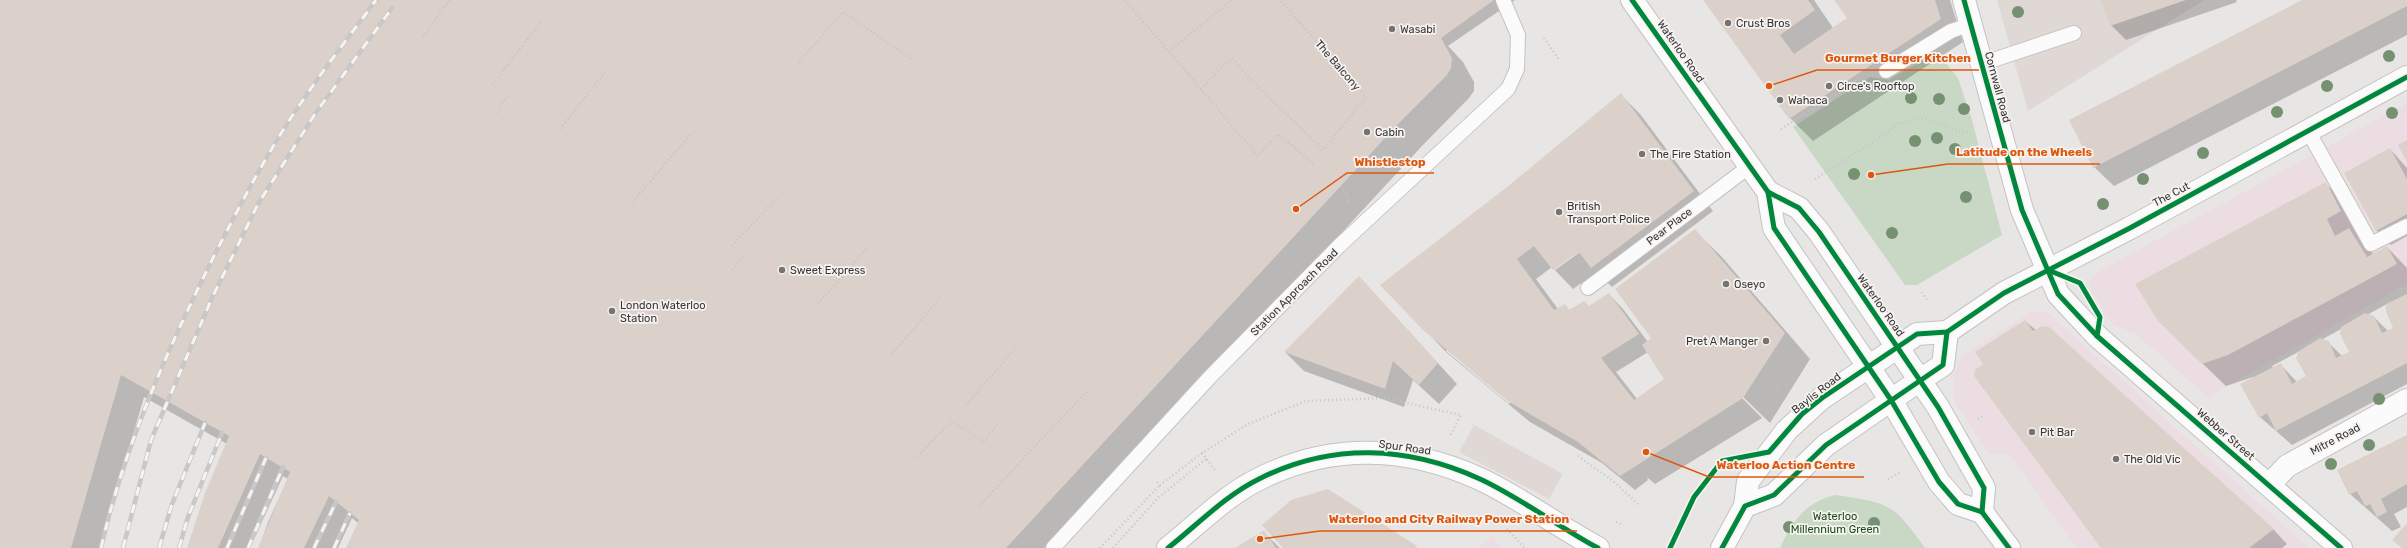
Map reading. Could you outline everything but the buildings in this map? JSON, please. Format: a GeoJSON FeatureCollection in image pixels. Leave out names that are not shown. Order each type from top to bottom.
{"type":"FeatureCollection","features":[{"type":"Feature","properties":{"kind":"street","name":"Waterloo Road"},"geometry":{"type":"LineString","coordinates":[[1632,0],[1768,192],[1774,228],[1867,368],[1891,400],[1940,482],[1958,504],[1982,512],[1984,488],[1938,407],[1898,347],[1819,232],[1799,208],[1768,192]]}},
{"type":"Feature","properties":{"kind":"street","name":"Cornwall Road"},"geometry":{"type":"LineString","coordinates":[[1964,0],[2022,210],[2048,270]]}},
{"type":"Feature","properties":{"kind":"street","name":"The Cut"},"geometry":{"type":"LineString","coordinates":[[1948,332],[2004,294],[2407,77]]}},
{"type":"Feature","properties":{"kind":"street","name":"Webber Street"},"geometry":{"type":"LineString","coordinates":[[2048,270],[2058,294],[2097,336],[2341,548]]}},
{"type":"Feature","properties":{"kind":"street"},"geometry":{"type":"LineString","coordinates":[[1746,506],[1774,495],[1826,444],[1944,365],[1948,332],[1917,334],[1867,368]]}},
{"type":"Feature","properties":{"kind":"street","name":"Baylis Road"},"geometry":{"type":"LineString","coordinates":[[1722,548],[1746,506],[1748,481],[1787,430],[1822,398],[1867,368]]}},
{"type":"Feature","properties":{"kind":"street","name":"Mitre Road"},"geometry":{"type":"LineString","coordinates":[[2269,485],[2287,466],[2407,400]]}},
{"type":"Feature","properties":{"kind":"street","name":"Spur Road"},"geometry":{"type":"LineString","coordinates":[[1168,548],[1233,495],[1258,479],[1292,464],[1331,454],[1384,452],[1431,460],[1481,480],[1598,548]]}},
{"type":"Feature","properties":{"kind":"street"},"geometry":{"type":"LineString","coordinates":[[1982,512],[2009,548]]}},
{"type":"Feature","properties":{"kind":"lane","name":"Station Approach Road"},"geometry":{"type":"LineString","coordinates":[[1053,548],[1209,378],[1340,245],[1508,89],[1517,69],[1518,34],[1503,0]]}},
{"type":"Feature","properties":{"kind":"lane"},"geometry":{"type":"LineString","coordinates":[[1886,71],[1951,31],[1971,24]]}},
{"type":"Feature","properties":{"kind":"lane"},"geometry":{"type":"LineString","coordinates":[[1981,64],[2074,33]]}},
{"type":"Feature","properties":{"kind":"lane"},"geometry":{"type":"LineString","coordinates":[[2308,131],[2371,244],[2407,226]]}},
{"type":"Feature","properties":{"kind":"lane","name":"Pear Place"},"geometry":{"type":"LineString","coordinates":[[1588,288],[1750,166]]}},
{"type":"Feature","properties":{"kind":"path"},"geometry":{"type":"LineString","coordinates":[[423,37],[450,0]]}},
{"type":"Feature","properties":{"kind":"path"},"geometry":{"type":"LineString","coordinates":[[1130,0],[1126,1],[1258,156],[1278,134],[1314,164]]}},
{"type":"Feature","properties":{"kind":"path"},"geometry":{"type":"LineString","coordinates":[[1169,52],[1232,0]]}},
{"type":"Feature","properties":{"kind":"path"},"geometry":{"type":"LineString","coordinates":[[800,62],[843,12],[913,60]]}},
{"type":"Feature","properties":{"kind":"path"},"geometry":{"type":"LineString","coordinates":[[493,84],[540,24]]}},
{"type":"Feature","properties":{"kind":"path"},"geometry":{"type":"LineString","coordinates":[[1781,129],[1870,72],[1886,71]]}},
{"type":"Feature","properties":{"kind":"path"},"geometry":{"type":"LineString","coordinates":[[560,129],[605,72]]}},
{"type":"Feature","properties":{"kind":"path"},"geometry":{"type":"LineString","coordinates":[[496,113],[508,95]]}},
{"type":"Feature","properties":{"kind":"path"},"geometry":{"type":"LineString","coordinates":[[1815,179],[1889,132],[1899,123],[1924,118],[1966,132]]}},
{"type":"Feature","properties":{"kind":"path"},"geometry":{"type":"LineString","coordinates":[[632,203],[690,135]]}},
{"type":"Feature","properties":{"kind":"path"},"geometry":{"type":"LineString","coordinates":[[732,246],[777,198]]}},
{"type":"Feature","properties":{"kind":"path"},"geometry":{"type":"LineString","coordinates":[[818,304],[866,249]]}},
{"type":"Feature","properties":{"kind":"path"},"geometry":{"type":"LineString","coordinates":[[732,270],[745,255]]}},
{"type":"Feature","properties":{"kind":"path"},"geometry":{"type":"LineString","coordinates":[[1922,292],[1928,302]]}},
{"type":"Feature","properties":{"kind":"path"},"geometry":{"type":"LineString","coordinates":[[892,354],[940,298]]}},
{"type":"Feature","properties":{"kind":"path"},"geometry":{"type":"LineString","coordinates":[[966,405],[1016,347]]}},
{"type":"Feature","properties":{"kind":"path"},"geometry":{"type":"LineString","coordinates":[[978,506],[1087,392]]}},
{"type":"Feature","properties":{"kind":"path"},"geometry":{"type":"LineString","coordinates":[[915,459],[952,421],[982,442],[997,425]]}},
{"type":"Feature","properties":{"kind":"path"},"geometry":{"type":"LineString","coordinates":[[1100,548],[1160,485],[1202,453],[1233,495]]}},
{"type":"Feature","properties":{"kind":"path"},"geometry":{"type":"LineString","coordinates":[[1578,456],[1613,481],[1639,505]]}},
{"type":"Feature","properties":{"kind":"path"},"geometry":{"type":"LineString","coordinates":[[1113,548],[1158,498],[1206,458]]}},
{"type":"Feature","properties":{"kind":"path"},"geometry":{"type":"LineString","coordinates":[[1156,482],[1160,485]]}},
{"type":"Feature","properties":{"kind":"path"},"geometry":{"type":"LineString","coordinates":[[1505,528],[1526,548]]}},
{"type":"Feature","properties":{"kind":"shaded area"},"geometry":{"type":"Polygon","coordinates":[[[1997,0],[2204,0],[2028,111],[1997,0]]]}},
{"type":"Feature","properties":{"kind":"shaded area"},"geometry":{"type":"Polygon","coordinates":[[[2407,103],[2407,284],[2208,397],[2136,334],[2113,325],[2090,288],[2091,279],[2096,273],[2407,103]]]}},
{"type":"Feature","properties":{"kind":"shaded area","name":"The Old Vic"},"geometry":{"type":"Polygon","coordinates":[[[2041,311],[2048,313],[2309,548],[2076,548],[2010,455],[1989,454],[1955,403],[1953,393],[1953,375],[1963,355],[2031,312],[2041,311]]]}},
{"type":"Feature","properties":{"kind":"shaded area"},"geometry":{"type":"Polygon","coordinates":[[[1474,425],[1563,474],[1549,499],[1459,452],[1474,425]]]}},
{"type":"Feature","properties":{"kind":"shaded area"},"geometry":{"type":"Polygon","coordinates":[[[1491,537],[1503,548],[1479,548],[1491,537]]]}},
{"type":"Feature","properties":{"kind":"green space"},"geometry":{"type":"Polygon","coordinates":[[[1931,59],[1946,63],[1958,78],[1972,120],[2002,235],[1917,285],[1905,285],[1793,127],[1870,77],[1889,80],[1921,61],[1931,59]]]}},
{"type":"Feature","properties":{"kind":"green space","name":"Waterloo Millennium Green"},"geometry":{"type":"Polygon","coordinates":[[[1835,495],[1868,500],[1889,508],[1905,522],[1925,548],[1780,548],[1790,529],[1801,514],[1816,502],[1835,495]]]}},
{"type":"Feature","properties":{"kind":"railway"},"geometry":{"type":"LineString","coordinates":[[101,548],[123,470],[150,395],[166,357],[218,248],[279,136],[321,75],[376,0]]}},
{"type":"Feature","properties":{"kind":"railway"},"geometry":{"type":"LineString","coordinates":[[123,548],[151,440],[212,298],[258,204],[315,114],[392,8]]}},
{"type":"Feature","properties":{"kind":"railway"},"geometry":{"type":"LineString","coordinates":[[159,548],[172,504],[205,423]]}},
{"type":"Feature","properties":{"kind":"railway"},"geometry":{"type":"LineString","coordinates":[[179,548],[188,517],[222,433]]}},
{"type":"Feature","properties":{"kind":"railway"},"geometry":{"type":"LineString","coordinates":[[227,548],[266,458]]}},
{"type":"Feature","properties":{"kind":"railway"},"geometry":{"type":"LineString","coordinates":[[248,548],[283,467]]}},
{"type":"Feature","properties":{"kind":"railway"},"geometry":{"type":"LineString","coordinates":[[314,548],[336,502]]}},
{"type":"Feature","properties":{"kind":"railway"},"geometry":{"type":"LineString","coordinates":[[334,548],[350,513]]}},
{"type":"Feature","properties":{"kind":"cycle path"},"geometry":{"type":"LineString","coordinates":[[1632,0],[1768,192],[1774,228],[1891,400],[1939,482],[1958,504],[1982,512],[2009,548]]}},
{"type":"Feature","properties":{"kind":"cycle path"},"geometry":{"type":"LineString","coordinates":[[1964,0],[2022,210],[2058,294],[2097,336],[2341,548]]}},
{"type":"Feature","properties":{"kind":"cycle path"},"geometry":{"type":"LineString","coordinates":[[1670,548],[1694,497],[1722,461],[1769,452],[1802,414],[1822,398],[1917,334],[1947,332],[2004,293],[2130,228],[2407,77]]}},
{"type":"Feature","properties":{"kind":"cycle path"},"geometry":{"type":"LineString","coordinates":[[1768,192],[1799,208],[1819,232],[1938,407],[1984,488],[1982,512]]}},
{"type":"Feature","properties":{"kind":"cycle path"},"geometry":{"type":"LineString","coordinates":[[2048,270],[2080,283],[2100,317],[2097,336]]}},
{"type":"Feature","properties":{"kind":"cycle path"},"geometry":{"type":"LineString","coordinates":[[1722,548],[1745,506],[1774,495],[1826,445],[1943,365],[1947,332]]}},
{"type":"Feature","properties":{"kind":"cycle path"},"geometry":{"type":"LineString","coordinates":[[1168,548],[1223,502],[1259,479],[1287,467],[1314,459],[1342,454],[1370,453],[1398,455],[1425,460],[1453,468],[1480,479],[1509,494],[1598,548]]}},
{"type":"Feature","properties":{"kind":"place","name":"Crust Bros"},"geometry":{"type":"Point","coordinates":[1728,23]}},
{"type":"Feature","properties":{"kind":"place","name":"Wasabi"},"geometry":{"type":"Point","coordinates":[1392,29]}},
{"type":"Feature","properties":{"kind":"place","name":"Gourmet Burger Kitchen"},"geometry":{"type":"Point","coordinates":[1769,86]}},
{"type":"Feature","properties":{"kind":"place","name":"Circe's Rooftop"},"geometry":{"type":"Point","coordinates":[1829,86]}},
{"type":"Feature","properties":{"kind":"place","name":"Wahaca"},"geometry":{"type":"Point","coordinates":[1780,100]}},
{"type":"Feature","properties":{"kind":"place","name":"Cabin"},"geometry":{"type":"Point","coordinates":[1367,132]}},
{"type":"Feature","properties":{"kind":"place","name":"The Fire Station"},"geometry":{"type":"Point","coordinates":[1642,154]}},
{"type":"Feature","properties":{"kind":"place","name":"Latitude on the Wheels"},"geometry":{"type":"Point","coordinates":[1871,175]}},
{"type":"Feature","properties":{"kind":"place","name":"Whistlestop"},"geometry":{"type":"Point","coordinates":[1296,209]}},
{"type":"Feature","properties":{"kind":"place","name":"British Transport Police"},"geometry":{"type":"Point","coordinates":[1559,212]}},
{"type":"Feature","properties":{"kind":"place","name":"Sweet Express"},"geometry":{"type":"Point","coordinates":[782,270]}},
{"type":"Feature","properties":{"kind":"place","name":"Oseyo"},"geometry":{"type":"Point","coordinates":[1726,284]}},
{"type":"Feature","properties":{"kind":"place","name":"London Waterloo Station"},"geometry":{"type":"Point","coordinates":[612,311]}},
{"type":"Feature","properties":{"kind":"place","name":"Pret A Manger"},"geometry":{"type":"Point","coordinates":[1766,341]}},
{"type":"Feature","properties":{"kind":"place","name":"Pit Bar"},"geometry":{"type":"Point","coordinates":[2032,432]}},
{"type":"Feature","properties":{"kind":"place","name":"Waterloo Action Centre"},"geometry":{"type":"Point","coordinates":[1646,452]}},
{"type":"Feature","properties":{"kind":"place","name":"The Old Vic"},"geometry":{"type":"Point","coordinates":[2116,459]}},
{"type":"Feature","properties":{"kind":"place","name":"Waterloo and City Railway Power Station"},"geometry":{"type":"Point","coordinates":[1260,539]}}]}
